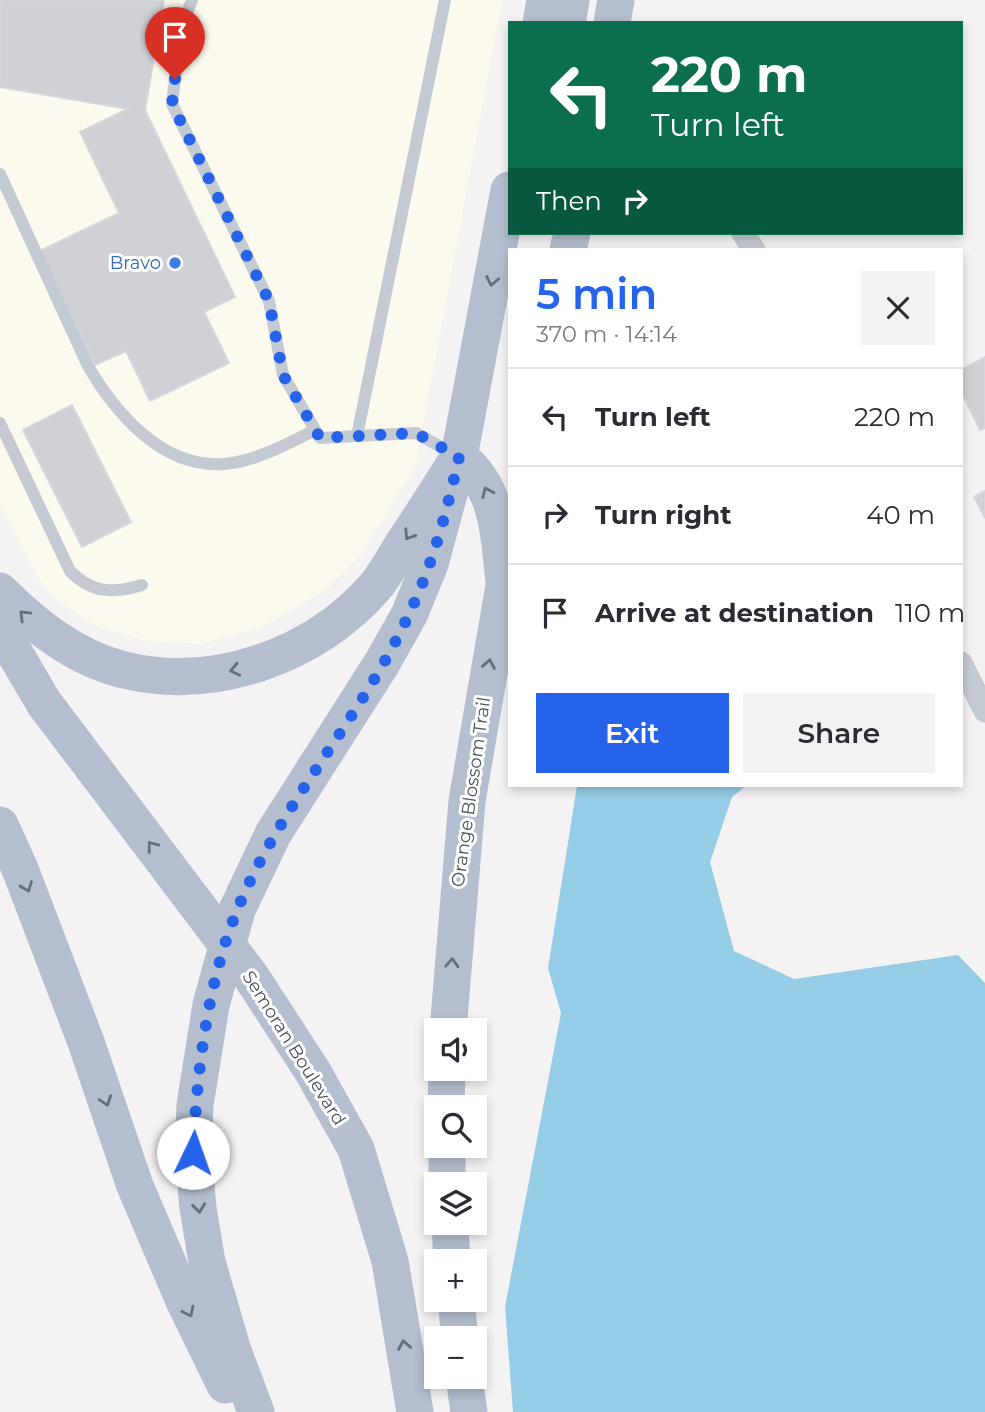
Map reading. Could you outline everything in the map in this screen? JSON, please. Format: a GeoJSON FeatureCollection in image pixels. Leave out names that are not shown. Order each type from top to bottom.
{"type":"FeatureCollection","features":[{"type":"Feature","properties":{"kind":"main road"},"geometry":{"type":"LineString","coordinates":[[541,21],[545,0]]}},
{"type":"Feature","properties":{"kind":"main road"},"geometry":{"type":"LineString","coordinates":[[567,21],[571,0]]}},
{"type":"Feature","properties":{"kind":"main road"},"geometry":{"type":"LineString","coordinates":[[612,21],[616,0]]}},
{"type":"Feature","properties":{"kind":"main road"},"geometry":{"type":"LineString","coordinates":[[256,1412],[233,1351],[207,1262],[193,1153],[195,1105],[220,962],[237,910],[273,834],[382,663],[409,615],[442,528],[459,457],[508,195]]}},
{"type":"Feature","properties":{"kind":"main road"},"geometry":{"type":"LineString","coordinates":[[0,591],[33,624],[76,651],[124,670],[172,675],[214,675],[260,664],[288,652],[339,623],[376,586],[459,457]]}},
{"type":"Feature","properties":{"kind":"main road","name":"Orange Blossom Trail"},"geometry":{"type":"LineString","coordinates":[[449,1018],[467,801],[507,568],[497,519],[486,487],[473,468],[459,457]]}},
{"type":"Feature","properties":{"kind":"main road","name":"Semoran Boulevard"},"geometry":{"type":"LineString","coordinates":[[0,628],[44,703],[252,978],[313,1072],[356,1149],[390,1261],[415,1412]]}},
{"type":"Feature","properties":{"kind":"main road"},"geometry":{"type":"LineString","coordinates":[[0,825],[20,869],[86,1042],[135,1186],[185,1303],[237,1412]]}},
{"type":"Feature","properties":{"kind":"main road"},"geometry":{"type":"LineString","coordinates":[[466,1389],[469,1412]]}},
{"type":"Feature","properties":{"kind":"street"},"geometry":{"type":"LineString","coordinates":[[963,667],[985,711]]}},
{"type":"Feature","properties":{"kind":"lane"},"geometry":{"type":"LineString","coordinates":[[192,0],[181,28],[172,104],[269,301],[283,375],[315,430],[320,438],[416,433],[459,457]]}},
{"type":"Feature","properties":{"kind":"lane"},"geometry":{"type":"LineString","coordinates":[[357,436],[445,0]]}},
{"type":"Feature","properties":{"kind":"lane"},"geometry":{"type":"LineString","coordinates":[[0,174],[88,366],[102,389],[155,444],[201,464],[227,464],[255,457],[315,430]]}},
{"type":"Feature","properties":{"kind":"lane"},"geometry":{"type":"LineString","coordinates":[[0,423],[70,571],[82,584],[107,592],[120,592],[142,585]]}},
{"type":"Feature","properties":{"kind":"shaded area"},"geometry":{"type":"Polygon","coordinates":[[[0,0],[502,0],[416,464],[362,554],[325,590],[260,628],[201,644],[145,641],[96,626],[59,602],[38,579],[0,504],[0,0]]]}},
{"type":"Feature","properties":{"kind":"water"},"geometry":{"type":"Polygon","coordinates":[[[577,787],[745,787],[732,797],[710,862],[734,951],[794,979],[958,955],[985,983],[985,1412],[513,1412],[505,1307],[561,1013],[548,968],[577,787]]]}},
{"type":"Feature","properties":{"kind":"building"},"geometry":{"type":"Polygon","coordinates":[[[0,0],[164,0],[145,110],[235,297],[204,312],[229,363],[150,401],[126,351],[95,365],[40,251],[119,213],[80,132],[128,109],[0,87],[0,0]]]}},
{"type":"Feature","properties":{"kind":"building"},"geometry":{"type":"Polygon","coordinates":[[[985,357],[985,428],[980,430],[963,395],[963,369],[985,357]]]}},
{"type":"Feature","properties":{"kind":"building"},"geometry":{"type":"Polygon","coordinates":[[[72,405],[131,522],[82,547],[23,430],[72,405]]]}},
{"type":"Feature","properties":{"kind":"building"},"geometry":{"type":"Polygon","coordinates":[[[985,491],[985,518],[974,497],[985,491]]]}},
{"type":"Feature","properties":{"kind":"place","name":"Bravo"},"geometry":{"type":"Point","coordinates":[175,263]}},
{"type":"Feature","properties":{"kind":"route"},"geometry":{"type":"LineString","coordinates":[[175,79],[172,104],[269,301],[283,375],[320,438],[416,433],[459,457],[446,515],[409,615],[382,663],[273,834],[237,910],[220,962],[211,1005],[195,1105],[193,1153]]}}]}
